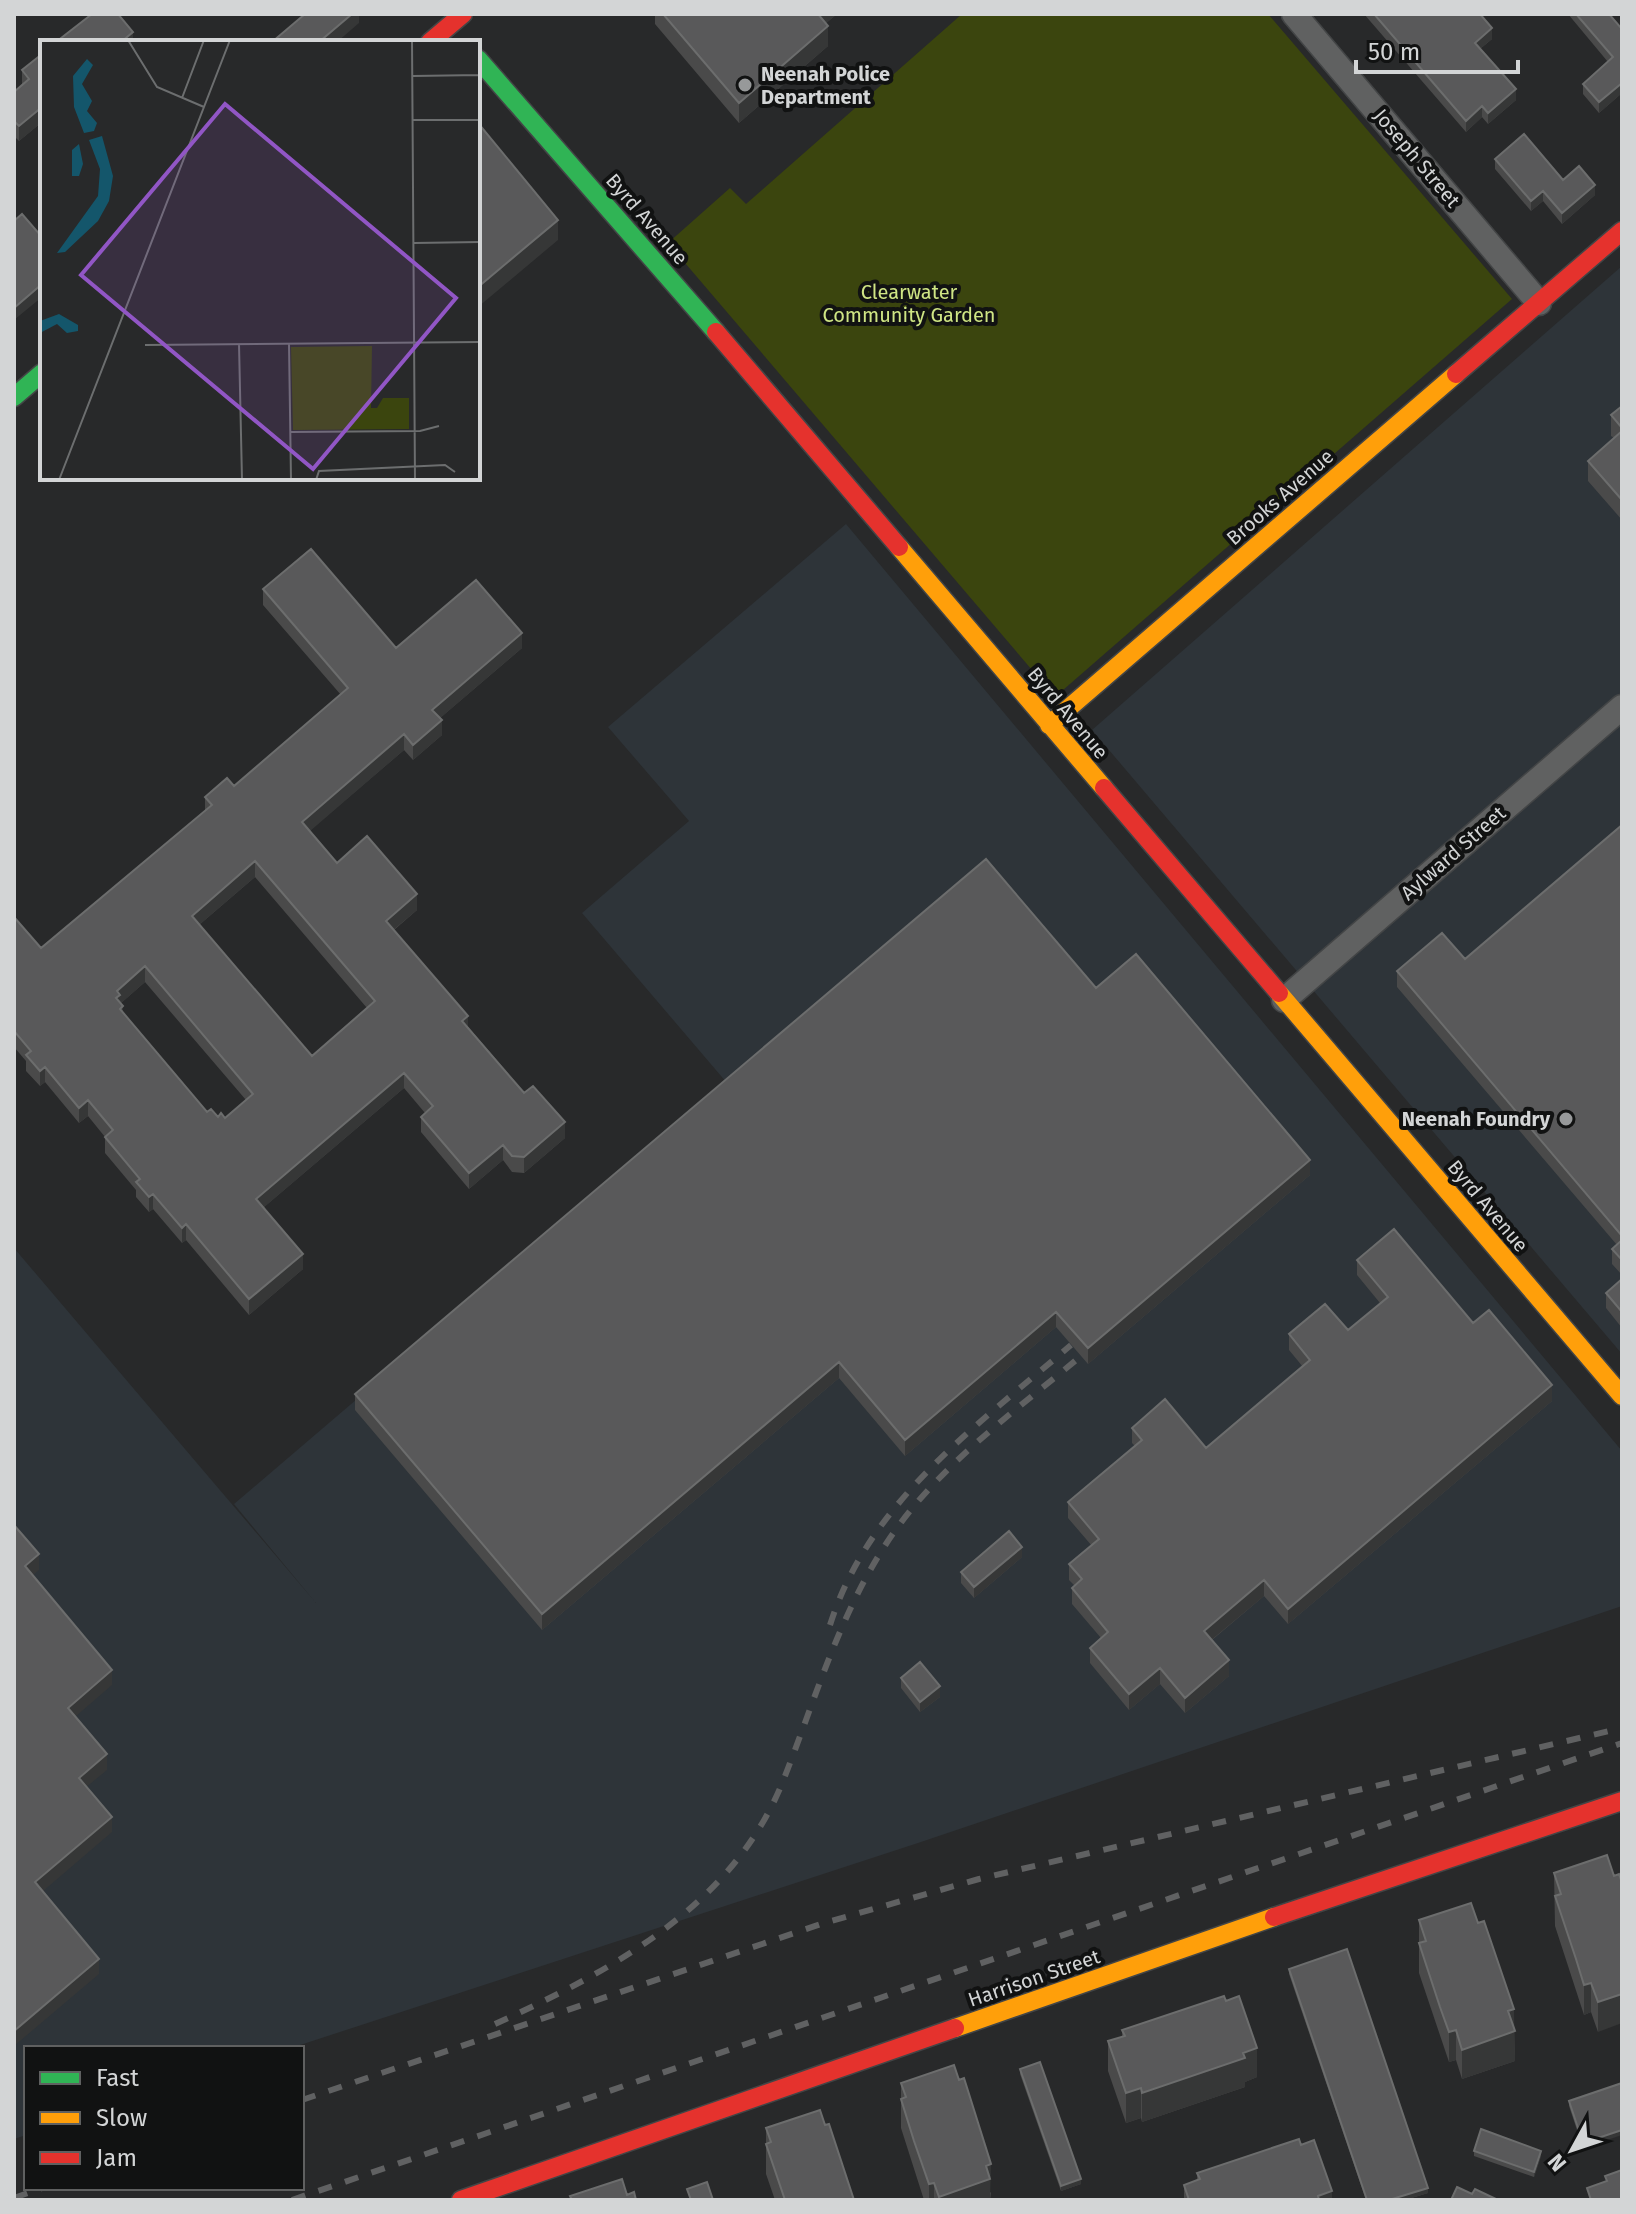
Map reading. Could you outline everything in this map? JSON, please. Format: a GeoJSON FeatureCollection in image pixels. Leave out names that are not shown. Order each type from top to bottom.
{"type":"FeatureCollection","features":[{"type":"Feature","properties":{"kind":"street","name":"Joseph Street"},"geometry":{"type":"LineString","coordinates":[[1294,14],[1539,303]]}},
{"type":"Feature","properties":{"kind":"street"},"geometry":{"type":"LineString","coordinates":[[432,40],[450,18],[462,40]]}},
{"type":"Feature","properties":{"kind":"street","name":"Byrd Avenue"},"geometry":{"type":"LineString","coordinates":[[480,61],[643,247],[1622,1396]]}},
{"type":"Feature","properties":{"kind":"street","name":"Brooks Avenue"},"geometry":{"type":"LineString","coordinates":[[1049,725],[1622,231]]}},
{"type":"Feature","properties":{"kind":"street"},"geometry":{"type":"LineString","coordinates":[[14,397],[40,375]]}},
{"type":"Feature","properties":{"kind":"street","name":"Aylward Street"},"geometry":{"type":"LineString","coordinates":[[1284,1000],[1622,707]]}},
{"type":"Feature","properties":{"kind":"street","name":"Harrison Street"},"geometry":{"type":"LineString","coordinates":[[461,2200],[1274,1917],[1622,1801]]}},
{"type":"Feature","properties":{"kind":"shaded area","name":"Neenah Foundry"},"geometry":{"type":"Polygon","coordinates":[[[1622,266],[1622,1354],[1092,730],[1622,266]]]}},
{"type":"Feature","properties":{"kind":"shaded area"},"geometry":{"type":"Polygon","coordinates":[[[846,524],[1622,1451],[1622,1606],[918,1843],[297,2046],[24,2046],[24,2136],[14,2139],[14,1248],[316,1603],[234,1504],[727,1083],[582,913],[689,821],[608,727],[846,524]]]}},
{"type":"Feature","properties":{"kind":"green space","name":"Clearwater Community Garden"},"geometry":{"type":"Polygon","coordinates":[[[962,14],[1268,14],[1512,299],[1055,697],[668,243],[730,188],[746,204],[962,14]]]}},
{"type":"Feature","properties":{"kind":"building"},"geometry":{"type":"Polygon","coordinates":[[[92,14],[118,14],[133,32],[123,40],[59,40],[92,14]]]}},
{"type":"Feature","properties":{"kind":"building"},"geometry":{"type":"Polygon","coordinates":[[[305,14],[352,14],[321,40],[274,40],[305,14]]]}},
{"type":"Feature","properties":{"kind":"building","name":"Neenah Police Department"},"geometry":{"type":"Polygon","coordinates":[[[663,14],[818,14],[828,26],[739,103],[663,14]]]}},
{"type":"Feature","properties":{"kind":"building"},"geometry":{"type":"Polygon","coordinates":[[[1374,14],[1480,14],[1492,28],[1475,43],[1516,89],[1488,113],[1482,106],[1466,121],[1374,14]]]}},
{"type":"Feature","properties":{"kind":"building"},"geometry":{"type":"Polygon","coordinates":[[[1576,14],[1609,14],[1622,29],[1622,83],[1599,102],[1583,84],[1613,57],[1576,14]]]}},
{"type":"Feature","properties":{"kind":"building"},"geometry":{"type":"Polygon","coordinates":[[[40,56],[40,109],[19,126],[14,121],[14,92],[29,79],[22,70],[40,56]]]}},
{"type":"Feature","properties":{"kind":"building"},"geometry":{"type":"Polygon","coordinates":[[[480,125],[558,220],[480,285],[480,125]]]}},
{"type":"Feature","properties":{"kind":"building"},"geometry":{"type":"Polygon","coordinates":[[[1524,134],[1563,180],[1579,166],[1595,185],[1562,213],[1543,191],[1531,201],[1495,159],[1524,134]]]}},
{"type":"Feature","properties":{"kind":"building"},"geometry":{"type":"Polygon","coordinates":[[[22,214],[40,235],[40,286],[14,308],[14,221],[22,214]]]}},
{"type":"Feature","properties":{"kind":"building"},"geometry":{"type":"Polygon","coordinates":[[[1622,406],[1622,428],[1611,415],[1622,406]]]}},
{"type":"Feature","properties":{"kind":"building"},"geometry":{"type":"Polygon","coordinates":[[[1622,431],[1622,500],[1588,461],[1622,431]]]}},
{"type":"Feature","properties":{"kind":"building"},"geometry":{"type":"Polygon","coordinates":[[[311,549],[396,648],[476,580],[522,633],[432,710],[442,720],[413,745],[404,734],[302,822],[337,863],[367,836],[417,894],[386,921],[468,1016],[462,1021],[524,1093],[533,1086],[565,1122],[524,1157],[512,1156],[503,1145],[469,1173],[421,1117],[433,1106],[404,1073],[256,1199],[303,1254],[249,1299],[186,1224],[182,1228],[153,1194],[149,1197],[136,1182],[140,1179],[105,1137],[113,1130],[88,1100],[79,1108],[45,1067],[40,1071],[26,1055],[31,1051],[14,1031],[14,917],[41,948],[212,805],[205,797],[227,778],[234,786],[348,688],[263,589],[311,549]],[[255,861],[192,916],[312,1056],[375,1001],[255,861]],[[145,966],[117,991],[120,995],[116,998],[123,1006],[120,1009],[207,1112],[211,1109],[218,1117],[221,1113],[225,1118],[253,1094],[145,966]]]}},
{"type":"Feature","properties":{"kind":"building","name":"Neenah Foundry"},"geometry":{"type":"Polygon","coordinates":[[[1622,825],[1622,1236],[1397,971],[1442,933],[1465,959],[1622,825]]]}},
{"type":"Feature","properties":{"kind":"building"},"geometry":{"type":"Polygon","coordinates":[[[986,859],[1096,988],[1136,954],[1310,1160],[1088,1348],[1056,1312],[905,1440],[839,1362],[542,1614],[355,1394],[986,859]]]}},
{"type":"Feature","properties":{"kind":"building"},"geometry":{"type":"Polygon","coordinates":[[[1394,1229],[1473,1323],[1489,1310],[1552,1385],[1288,1609],[1264,1580],[1204,1631],[1229,1660],[1185,1698],[1160,1668],[1129,1694],[1090,1648],[1108,1632],[1072,1588],[1082,1579],[1069,1564],[1099,1539],[1068,1502],[1142,1440],[1132,1428],[1165,1399],[1206,1448],[1310,1360],[1289,1334],[1325,1304],[1348,1330],[1388,1297],[1357,1260],[1394,1229]]]}},
{"type":"Feature","properties":{"kind":"building"},"geometry":{"type":"Polygon","coordinates":[[[1622,1240],[1622,1260],[1612,1249],[1622,1240]]]}},
{"type":"Feature","properties":{"kind":"building"},"geometry":{"type":"Polygon","coordinates":[[[1622,1279],[1622,1312],[1606,1293],[1622,1279]]]}},
{"type":"Feature","properties":{"kind":"building"},"geometry":{"type":"Polygon","coordinates":[[[14,1525],[39,1554],[25,1566],[112,1670],[68,1708],[107,1754],[79,1778],[112,1817],[35,1882],[99,1959],[14,2031],[14,1525]]]}},
{"type":"Feature","properties":{"kind":"building"},"geometry":{"type":"Polygon","coordinates":[[[1009,1531],[1022,1547],[974,1587],[961,1572],[1009,1531]]]}},
{"type":"Feature","properties":{"kind":"building"},"geometry":{"type":"Polygon","coordinates":[[[920,1662],[940,1686],[920,1702],[901,1678],[920,1662]]]}},
{"type":"Feature","properties":{"kind":"building"},"geometry":{"type":"Polygon","coordinates":[[[1607,1855],[1614,1876],[1619,1874],[1622,1883],[1622,1994],[1598,2002],[1591,1983],[1584,1985],[1555,1896],[1561,1894],[1554,1873],[1607,1855]]]}},
{"type":"Feature","properties":{"kind":"building"},"geometry":{"type":"Polygon","coordinates":[[[1471,1903],[1478,1923],[1484,1921],[1514,2009],[1508,2011],[1515,2031],[1462,2050],[1456,2030],[1449,2032],[1440,2007],[1419,1943],[1426,1941],[1419,1920],[1471,1903]]]}},
{"type":"Feature","properties":{"kind":"building"},"geometry":{"type":"Polygon","coordinates":[[[1347,1949],[1428,2188],[1389,2200],[1367,2200],[1289,1969],[1347,1949]]]}},
{"type":"Feature","properties":{"kind":"building"},"geometry":{"type":"Polygon","coordinates":[[[1224,1996],[1226,2001],[1239,1996],[1257,2048],[1243,2053],[1245,2058],[1142,2093],[1141,2088],[1126,2093],[1108,2041],[1125,2036],[1122,2030],[1224,1996]]]}},
{"type":"Feature","properties":{"kind":"building"},"geometry":{"type":"Polygon","coordinates":[[[1040,2062],[1081,2179],[1061,2186],[1020,2069],[1040,2062]]]}},
{"type":"Feature","properties":{"kind":"building"},"geometry":{"type":"Polygon","coordinates":[[[954,2065],[959,2080],[964,2078],[991,2164],[986,2166],[990,2179],[939,2197],[934,2183],[929,2184],[914,2141],[901,2099],[906,2097],[901,2083],[954,2065]]]}},
{"type":"Feature","properties":{"kind":"building"},"geometry":{"type":"Polygon","coordinates":[[[1622,2083],[1622,2130],[1583,2143],[1569,2101],[1622,2083]]]}},
{"type":"Feature","properties":{"kind":"building"},"geometry":{"type":"Polygon","coordinates":[[[820,2110],[825,2125],[829,2124],[854,2200],[785,2200],[766,2144],[771,2142],[766,2128],[820,2110]]]}},
{"type":"Feature","properties":{"kind":"building"},"geometry":{"type":"Polygon","coordinates":[[[1481,2129],[1541,2151],[1534,2172],[1474,2151],[1481,2129]]]}},
{"type":"Feature","properties":{"kind":"building"},"geometry":{"type":"Polygon","coordinates":[[[1299,2139],[1301,2145],[1314,2140],[1332,2191],[1318,2196],[1319,2200],[1189,2200],[1184,2185],[1200,2179],[1197,2173],[1299,2139]]]}},
{"type":"Feature","properties":{"kind":"building"},"geometry":{"type":"Polygon","coordinates":[[[1622,2170],[1622,2200],[1591,2200],[1587,2188],[1607,2181],[1605,2176],[1622,2170]]]}},
{"type":"Feature","properties":{"kind":"building"},"geometry":{"type":"Polygon","coordinates":[[[622,2179],[627,2195],[634,2192],[636,2200],[572,2200],[570,2196],[622,2179]]]}},
{"type":"Feature","properties":{"kind":"building"},"geometry":{"type":"Polygon","coordinates":[[[707,2182],[713,2200],[691,2200],[687,2189],[707,2182]]]}},
{"type":"Feature","properties":{"kind":"building"},"geometry":{"type":"Polygon","coordinates":[[[1457,2187],[1472,2194],[1475,2189],[1498,2200],[1451,2200],[1457,2187]]]}},
{"type":"Feature","properties":{"kind":"railway"},"geometry":{"type":"LineString","coordinates":[[830,1625],[848,1581],[871,1540],[899,1503],[964,1436],[1071,1345]]}},
{"type":"Feature","properties":{"kind":"railway"},"geometry":{"type":"LineString","coordinates":[[495,2024],[626,1956],[703,1897],[736,1862],[763,1821],[785,1776],[842,1628],[869,1571],[886,1544],[906,1516],[951,1466],[1081,1356]]}},
{"type":"Feature","properties":{"kind":"railway"},"geometry":{"type":"LineString","coordinates":[[304,2099],[824,1923],[979,1879],[1622,1728]]}},
{"type":"Feature","properties":{"kind":"railway"},"geometry":{"type":"LineString","coordinates":[[292,2200],[1622,1743]]}},
{"type":"Feature","properties":{"kind":"railway"},"geometry":{"type":"LineString","coordinates":[[14,2198],[36,2190]]}},
{"type":"Feature","properties":{"kind":"traffic: fast"},"geometry":{"type":"LineString","coordinates":[[480,61],[716,332]]}},
{"type":"Feature","properties":{"kind":"traffic: fast"},"geometry":{"type":"LineString","coordinates":[[14,397],[40,375]]}},
{"type":"Feature","properties":{"kind":"traffic: slow"},"geometry":{"type":"LineString","coordinates":[[1049,725],[1456,374]]}},
{"type":"Feature","properties":{"kind":"traffic: slow"},"geometry":{"type":"LineString","coordinates":[[899,547],[1104,788]]}},
{"type":"Feature","properties":{"kind":"traffic: slow"},"geometry":{"type":"LineString","coordinates":[[1279,993],[1622,1396]]}},
{"type":"Feature","properties":{"kind":"traffic: slow"},"geometry":{"type":"LineString","coordinates":[[955,2028],[1274,1917]]}},
{"type":"Feature","properties":{"kind":"traffic: jam"},"geometry":{"type":"LineString","coordinates":[[432,40],[463,14]]}},
{"type":"Feature","properties":{"kind":"traffic: jam"},"geometry":{"type":"LineString","coordinates":[[1456,374],[1622,231]]}},
{"type":"Feature","properties":{"kind":"traffic: jam"},"geometry":{"type":"LineString","coordinates":[[716,332],[899,547]]}},
{"type":"Feature","properties":{"kind":"traffic: jam"},"geometry":{"type":"LineString","coordinates":[[1104,788],[1279,993]]}},
{"type":"Feature","properties":{"kind":"traffic: jam"},"geometry":{"type":"LineString","coordinates":[[1274,1917],[1622,1801]]}},
{"type":"Feature","properties":{"kind":"traffic: jam"},"geometry":{"type":"LineString","coordinates":[[461,2200],[955,2028]]}},
{"type":"Feature","properties":{"kind":"place","name":"Neenah Police Department"},"geometry":{"type":"Point","coordinates":[745,85]}},
{"type":"Feature","properties":{"kind":"place","name":"Neenah Foundry"},"geometry":{"type":"Point","coordinates":[1566,1119]}}]}
